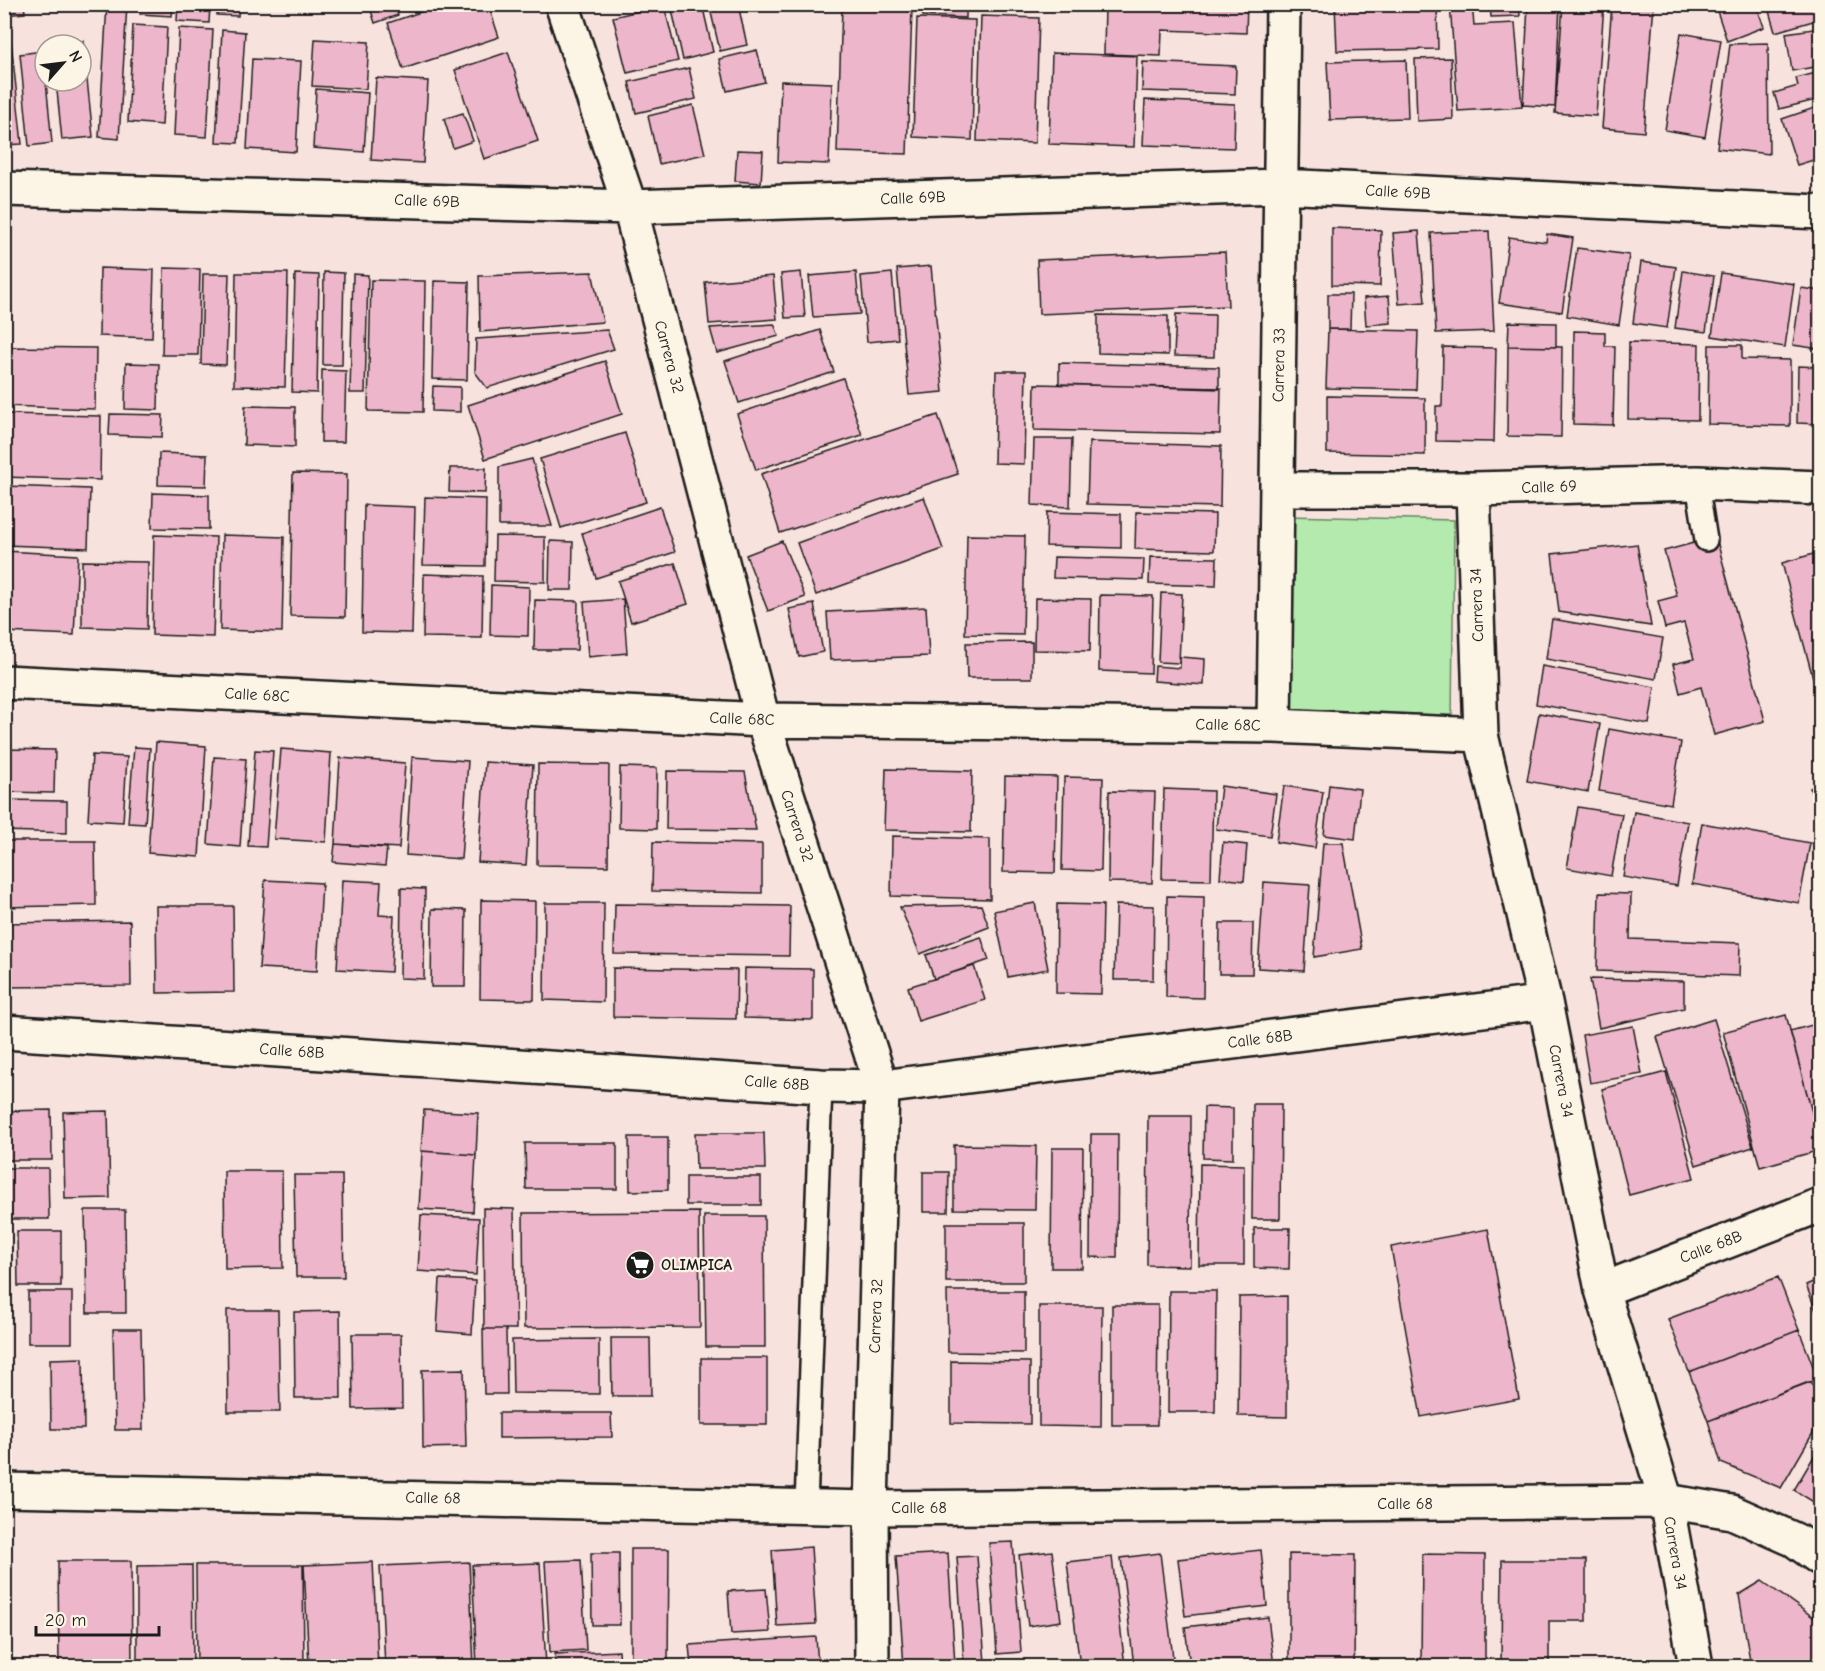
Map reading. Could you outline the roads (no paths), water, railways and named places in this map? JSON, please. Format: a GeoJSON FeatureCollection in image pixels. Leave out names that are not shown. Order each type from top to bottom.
{"type":"FeatureCollection","features":[{"type":"Feature","properties":{"kind":"street","name":"Carrera 32"},"geometry":{"type":"LineString","coordinates":[[562,4],[630,207],[763,720],[882,1087],[871,1508],[872,1666]]}},
{"type":"Feature","properties":{"kind":"street","name":"Carrera 33"},"geometry":{"type":"LineString","coordinates":[[1274,726],[1283,4]]}},
{"type":"Feature","properties":{"kind":"street","name":"Calle 69B"},"geometry":{"type":"LineString","coordinates":[[4,189],[630,207],[1281,186],[1821,212]]}},
{"type":"Feature","properties":{"kind":"street","name":"Calle 69"},"geometry":{"type":"LineString","coordinates":[[1277,489],[1473,489],[1697,483],[1821,488]]}},
{"type":"Feature","properties":{"kind":"street","name":"Carrera 34"},"geometry":{"type":"LineString","coordinates":[[1473,489],[1481,735],[1545,1002],[1602,1290],[1666,1502],[1696,1666]]}},
{"type":"Feature","properties":{"kind":"street","name":"Calle 68C"},"geometry":{"type":"LineString","coordinates":[[4,682],[763,720],[1274,726],[1481,735]]}},
{"type":"Feature","properties":{"kind":"street","name":"Calle 68B"},"geometry":{"type":"LineString","coordinates":[[4,1032],[821,1086],[882,1087],[1545,1002]]}},
{"type":"Feature","properties":{"kind":"street","name":"Calle 68B"},"geometry":{"type":"LineString","coordinates":[[1602,1290],[1821,1205]]}},
{"type":"Feature","properties":{"kind":"street","name":"Calle 68"},"geometry":{"type":"LineString","coordinates":[[4,1490],[871,1508],[1666,1502],[1732,1512],[1795,1540],[1821,1558]]}},
{"type":"Feature","properties":{"kind":"lane"},"geometry":{"type":"LineString","coordinates":[[1697,483],[1706,540]]}},
{"type":"Feature","properties":{"kind":"lane"},"geometry":{"type":"LineString","coordinates":[[806,1506],[821,1086]]}},
{"type":"Feature","properties":{"kind":"place","name":"OLIMPICA"},"geometry":{"type":"Point","coordinates":[640,1265]}}]}
